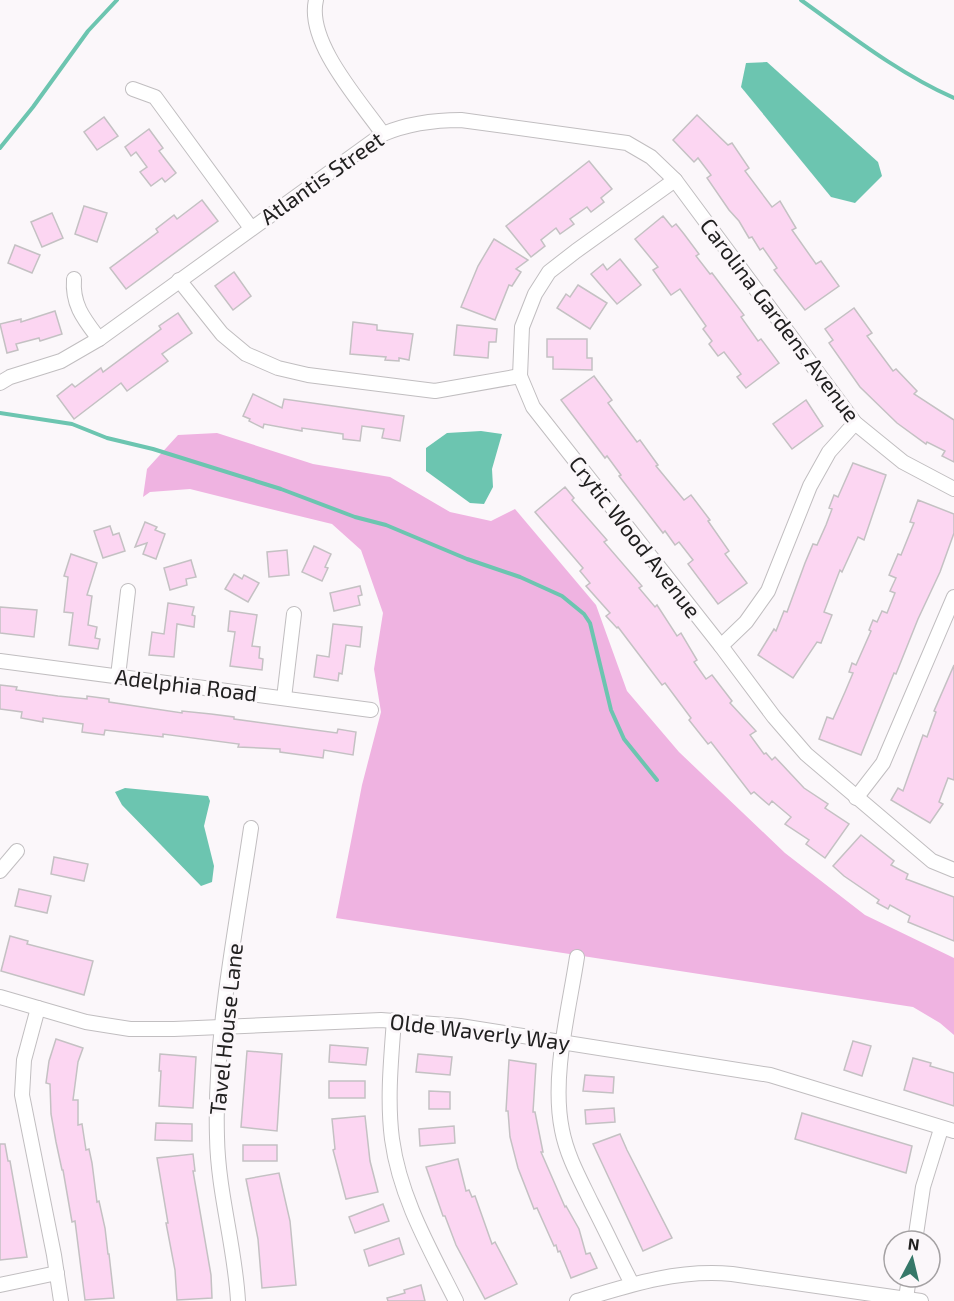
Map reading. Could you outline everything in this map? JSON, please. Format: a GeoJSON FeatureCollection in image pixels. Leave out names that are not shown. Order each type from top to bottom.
{"type":"FeatureCollection","features":[{"type":"Feature","properties":{"kind":"street"},"geometry":{"type":"LineString","coordinates":[[316,0],[314,18],[317,30],[332,62],[383,134]]}},
{"type":"Feature","properties":{"kind":"street"},"geometry":{"type":"LineString","coordinates":[[133,88],[155,97],[251,228]]}},
{"type":"Feature","properties":{"kind":"street","name":"Atlantis Street"},"geometry":{"type":"LineString","coordinates":[[0,383],[10,377],[61,361],[99,339],[383,134],[397,128],[436,120],[461,120],[627,143],[651,157],[675,180]]}},
{"type":"Feature","properties":{"kind":"street","name":"Crytic Wood Avenue"},"geometry":{"type":"LineString","coordinates":[[675,180],[549,272],[535,294],[522,327],[520,376],[533,406],[774,717],[806,754],[932,861],[954,870]]}},
{"type":"Feature","properties":{"kind":"street","name":"Carolina Gardens Avenue"},"geometry":{"type":"LineString","coordinates":[[675,180],[855,423],[903,462],[954,489]]}},
{"type":"Feature","properties":{"kind":"street"},"geometry":{"type":"LineString","coordinates":[[74,279],[73,293],[77,306],[99,339]]}},
{"type":"Feature","properties":{"kind":"street"},"geometry":{"type":"LineString","coordinates":[[179,280],[222,334],[246,354],[278,368],[308,375],[435,391],[520,376]]}},
{"type":"Feature","properties":{"kind":"street"},"geometry":{"type":"LineString","coordinates":[[721,646],[746,622],[768,591],[810,486],[829,452],[855,423]]}},
{"type":"Feature","properties":{"kind":"street"},"geometry":{"type":"LineString","coordinates":[[117,676],[128,591]]}},
{"type":"Feature","properties":{"kind":"street"},"geometry":{"type":"LineString","coordinates":[[856,798],[883,763],[954,597]]}},
{"type":"Feature","properties":{"kind":"street"},"geometry":{"type":"LineString","coordinates":[[284,698],[294,614]]}},
{"type":"Feature","properties":{"kind":"street","name":"Adelphia Road"},"geometry":{"type":"LineString","coordinates":[[0,661],[371,710]]}},
{"type":"Feature","properties":{"kind":"street","name":"Tavel House Lane"},"geometry":{"type":"LineString","coordinates":[[238,1301],[217,1152],[217,1111],[221,1027],[251,828]]}},
{"type":"Feature","properties":{"kind":"street"},"geometry":{"type":"LineString","coordinates":[[0,871],[16,851]]}},
{"type":"Feature","properties":{"kind":"street"},"geometry":{"type":"LineString","coordinates":[[577,957],[558,1096],[564,1141],[576,1171],[632,1284]]}},
{"type":"Feature","properties":{"kind":"street","name":"Olde Waverly Way"},"geometry":{"type":"LineString","coordinates":[[0,997],[86,1022],[123,1028],[160,1030],[394,1020],[460,1026],[770,1075],[948,1130]]}},
{"type":"Feature","properties":{"kind":"street"},"geometry":{"type":"LineString","coordinates":[[38,1008],[24,1060],[22,1095],[61,1301]]}},
{"type":"Feature","properties":{"kind":"street"},"geometry":{"type":"LineString","coordinates":[[394,1020],[390,1110],[392,1138],[398,1168],[420,1229],[456,1301]]}},
{"type":"Feature","properties":{"kind":"street"},"geometry":{"type":"LineString","coordinates":[[917,1229],[923,1187],[948,1130]]}},
{"type":"Feature","properties":{"kind":"street"},"geometry":{"type":"LineString","coordinates":[[0,1285],[57,1273]]}},
{"type":"Feature","properties":{"kind":"street"},"geometry":{"type":"LineString","coordinates":[[577,1301],[675,1274],[718,1273],[921,1301]]}},
{"type":"Feature","properties":{"kind":"street"},"geometry":{"type":"LineString","coordinates":[[906,1299],[907,1289]]}},
{"type":"Feature","properties":{"kind":"shaded area"},"geometry":{"type":"Polygon","coordinates":[[[767,62],[878,162],[882,176],[855,203],[831,197],[741,87],[746,63],[767,62]]]}},
{"type":"Feature","properties":{"kind":"shaded area"},"geometry":{"type":"Polygon","coordinates":[[[481,431],[502,434],[492,469],[493,487],[484,504],[470,503],[426,471],[426,448],[447,433],[481,431]]]}},
{"type":"Feature","properties":{"kind":"shaded area"},"geometry":{"type":"Polygon","coordinates":[[[217,433],[313,464],[390,477],[450,512],[491,521],[515,509],[596,605],[627,691],[679,752],[785,853],[865,915],[954,958],[954,1035],[940,1023],[913,1007],[336,918],[362,785],[381,712],[374,669],[383,613],[361,550],[332,524],[190,489],[150,492],[143,497],[147,469],[178,435],[217,433]]]}},
{"type":"Feature","properties":{"kind":"shaded area"},"geometry":{"type":"Polygon","coordinates":[[[125,788],[208,796],[210,801],[204,826],[214,866],[212,882],[201,886],[122,805],[115,792],[125,788]]]}},
{"type":"Feature","properties":{"kind":"building"},"geometry":{"type":"Polygon","coordinates":[[[697,115],[728,145],[732,143],[749,168],[745,171],[772,207],[780,201],[796,228],[792,230],[816,264],[821,261],[839,286],[805,310],[774,270],[777,268],[763,248],[760,250],[752,237],[749,238],[729,210],[707,178],[711,175],[698,158],[694,162],[673,140],[697,115]]]}},
{"type":"Feature","properties":{"kind":"building"},"geometry":{"type":"Polygon","coordinates":[[[104,117],[118,136],[97,150],[84,132],[104,117]]]}},
{"type":"Feature","properties":{"kind":"building"},"geometry":{"type":"Polygon","coordinates":[[[149,129],[163,148],[159,151],[176,173],[165,182],[162,178],[151,186],[140,172],[147,167],[136,152],[131,156],[125,147],[149,129]]]}},
{"type":"Feature","properties":{"kind":"building"},"geometry":{"type":"Polygon","coordinates":[[[589,161],[612,189],[601,198],[604,202],[591,212],[587,207],[570,219],[574,224],[560,234],[556,228],[541,240],[545,246],[531,257],[506,226],[589,161]]]}},
{"type":"Feature","properties":{"kind":"building"},"geometry":{"type":"Polygon","coordinates":[[[202,200],[218,221],[126,289],[110,268],[158,232],[156,229],[174,215],[177,219],[202,200]]]}},
{"type":"Feature","properties":{"kind":"building"},"geometry":{"type":"Polygon","coordinates":[[[84,206],[107,213],[97,242],[75,234],[84,206]]]}},
{"type":"Feature","properties":{"kind":"building"},"geometry":{"type":"Polygon","coordinates":[[[52,213],[63,238],[42,247],[31,222],[52,213]]]}},
{"type":"Feature","properties":{"kind":"building"},"geometry":{"type":"Polygon","coordinates":[[[663,216],[672,227],[676,224],[684,234],[699,254],[696,256],[744,315],[741,317],[758,341],[761,339],[779,363],[746,388],[737,377],[741,374],[724,352],[718,356],[709,344],[712,341],[703,329],[706,326],[680,289],[671,295],[653,270],[658,267],[635,239],[663,216]]]}},
{"type":"Feature","properties":{"kind":"building"},"geometry":{"type":"Polygon","coordinates":[[[494,239],[528,260],[516,269],[521,272],[512,286],[509,285],[495,320],[461,307],[478,266],[494,239]]]}},
{"type":"Feature","properties":{"kind":"building"},"geometry":{"type":"Polygon","coordinates":[[[15,245],[40,255],[32,273],[8,263],[15,245]]]}},
{"type":"Feature","properties":{"kind":"building"},"geometry":{"type":"Polygon","coordinates":[[[620,259],[641,285],[617,304],[591,274],[603,264],[607,270],[620,259]]]}},
{"type":"Feature","properties":{"kind":"building"},"geometry":{"type":"Polygon","coordinates":[[[234,272],[251,296],[233,310],[215,286],[234,272]]]}},
{"type":"Feature","properties":{"kind":"building"},"geometry":{"type":"Polygon","coordinates":[[[578,285],[607,303],[590,329],[557,308],[566,294],[570,297],[578,285]]]}},
{"type":"Feature","properties":{"kind":"building"},"geometry":{"type":"Polygon","coordinates":[[[854,308],[872,333],[867,336],[893,371],[896,369],[917,391],[914,394],[954,420],[954,462],[942,456],[945,451],[927,442],[926,444],[897,423],[860,387],[829,343],[833,340],[825,329],[854,308]]]}},
{"type":"Feature","properties":{"kind":"building"},"geometry":{"type":"Polygon","coordinates":[[[55,311],[62,334],[40,341],[39,338],[16,344],[18,350],[7,353],[0,324],[21,319],[21,322],[55,311]]]}},
{"type":"Feature","properties":{"kind":"building"},"geometry":{"type":"Polygon","coordinates":[[[178,313],[192,333],[162,354],[168,361],[127,391],[121,383],[74,419],[57,396],[72,384],[75,387],[101,368],[103,372],[161,329],[159,326],[178,313]]]}},
{"type":"Feature","properties":{"kind":"building"},"geometry":{"type":"Polygon","coordinates":[[[353,322],[377,325],[377,330],[413,334],[409,360],[399,358],[399,361],[385,360],[386,357],[350,354],[353,322]]]}},
{"type":"Feature","properties":{"kind":"building"},"geometry":{"type":"Polygon","coordinates":[[[457,325],[497,329],[496,342],[489,342],[488,358],[454,355],[457,325]]]}},
{"type":"Feature","properties":{"kind":"building"},"geometry":{"type":"Polygon","coordinates":[[[547,339],[587,339],[587,358],[592,358],[592,370],[553,369],[553,357],[547,357],[547,339]]]}},
{"type":"Feature","properties":{"kind":"building"},"geometry":{"type":"Polygon","coordinates":[[[594,376],[612,400],[608,403],[637,442],[640,440],[658,465],[656,466],[684,500],[691,495],[710,520],[708,521],[729,551],[725,554],[747,583],[718,604],[688,564],[693,560],[679,542],[675,545],[665,531],[663,533],[619,476],[621,475],[607,456],[605,458],[561,400],[594,376]]]}},
{"type":"Feature","properties":{"kind":"building"},"geometry":{"type":"Polygon","coordinates":[[[253,394],[282,408],[284,399],[404,416],[400,441],[382,438],[384,429],[362,426],[360,441],[343,439],[343,434],[302,428],[302,431],[264,424],[263,428],[243,416],[253,394]]]}},
{"type":"Feature","properties":{"kind":"building"},"geometry":{"type":"Polygon","coordinates":[[[806,400],[823,426],[792,449],[773,424],[806,400]]]}},
{"type":"Feature","properties":{"kind":"building"},"geometry":{"type":"Polygon","coordinates":[[[853,463],[886,475],[864,540],[858,537],[842,572],[840,570],[824,612],[832,615],[821,643],[817,642],[793,678],[758,655],[774,629],[776,631],[784,611],[787,612],[813,544],[817,545],[826,525],[834,495],[838,497],[853,463]]]}},
{"type":"Feature","properties":{"kind":"building"},"geometry":{"type":"Polygon","coordinates":[[[565,487],[574,498],[572,500],[607,540],[604,542],[642,586],[639,588],[655,607],[657,605],[677,636],[681,633],[697,660],[694,662],[706,679],[712,675],[732,701],[730,703],[756,731],[750,735],[764,754],[766,753],[772,760],[775,757],[804,788],[828,804],[825,808],[849,824],[825,858],[806,844],[809,840],[785,824],[791,817],[772,801],[769,805],[754,792],[751,794],[711,742],[708,744],[689,720],[691,718],[665,683],[662,685],[618,627],[606,616],[610,613],[586,586],[590,583],[580,571],[583,568],[535,512],[565,487]]]}},
{"type":"Feature","properties":{"kind":"building"},"geometry":{"type":"Polygon","coordinates":[[[918,500],[954,514],[954,533],[940,572],[896,674],[894,673],[861,755],[819,739],[827,717],[833,719],[853,673],[849,672],[852,663],[856,665],[871,631],[869,630],[873,620],[877,622],[882,611],[887,613],[895,593],[890,591],[896,578],[889,575],[898,554],[901,555],[914,523],[910,522],[918,500]]]}},
{"type":"Feature","properties":{"kind":"building"},"geometry":{"type":"Polygon","coordinates":[[[145,522],[157,527],[155,530],[165,534],[156,559],[143,554],[147,543],[135,547],[145,522]]]}},
{"type":"Feature","properties":{"kind":"building"},"geometry":{"type":"Polygon","coordinates":[[[110,526],[113,535],[119,533],[125,551],[103,558],[94,531],[110,526]]]}},
{"type":"Feature","properties":{"kind":"building"},"geometry":{"type":"Polygon","coordinates":[[[314,546],[331,554],[322,581],[302,572],[314,546]]]}},
{"type":"Feature","properties":{"kind":"building"},"geometry":{"type":"Polygon","coordinates":[[[287,550],[289,575],[269,577],[267,552],[287,550]]]}},
{"type":"Feature","properties":{"kind":"building"},"geometry":{"type":"Polygon","coordinates":[[[71,554],[97,563],[87,595],[92,596],[88,625],[97,627],[95,638],[100,639],[98,649],[69,645],[73,613],[64,612],[68,577],[64,576],[71,554]]]}},
{"type":"Feature","properties":{"kind":"building"},"geometry":{"type":"Polygon","coordinates":[[[191,560],[196,577],[186,579],[187,585],[170,590],[164,568],[191,560]]]}},
{"type":"Feature","properties":{"kind":"building"},"geometry":{"type":"Polygon","coordinates":[[[234,574],[242,579],[244,575],[259,583],[248,602],[225,589],[234,574]]]}},
{"type":"Feature","properties":{"kind":"building"},"geometry":{"type":"Polygon","coordinates":[[[360,586],[362,595],[358,596],[360,605],[334,611],[330,593],[360,586]]]}},
{"type":"Feature","properties":{"kind":"building"},"geometry":{"type":"Polygon","coordinates":[[[168,603],[194,607],[192,615],[195,616],[194,627],[177,624],[174,657],[149,655],[152,632],[164,634],[168,603]]]}},
{"type":"Feature","properties":{"kind":"building"},"geometry":{"type":"Polygon","coordinates":[[[0,607],[37,610],[34,637],[0,633],[0,607]]]}},
{"type":"Feature","properties":{"kind":"building"},"geometry":{"type":"Polygon","coordinates":[[[230,611],[257,615],[252,646],[260,647],[259,658],[263,659],[262,670],[230,666],[235,632],[228,631],[230,611]]]}},
{"type":"Feature","properties":{"kind":"building"},"geometry":{"type":"Polygon","coordinates":[[[333,624],[362,627],[360,647],[346,645],[342,674],[339,673],[338,681],[314,677],[317,655],[329,657],[333,624]]]}},
{"type":"Feature","properties":{"kind":"building"},"geometry":{"type":"Polygon","coordinates":[[[954,665],[954,780],[948,778],[939,802],[943,804],[930,823],[891,800],[898,788],[903,791],[923,735],[927,737],[936,712],[934,711],[954,665]]]}},
{"type":"Feature","properties":{"kind":"building"},"geometry":{"type":"Polygon","coordinates":[[[0,685],[17,687],[16,690],[58,696],[109,699],[109,702],[182,713],[182,711],[211,714],[337,733],[338,729],[356,732],[353,755],[324,750],[323,758],[280,752],[280,749],[238,747],[239,744],[163,734],[163,737],[105,730],[104,735],[82,732],[83,724],[43,718],[43,722],[21,718],[22,712],[0,709],[0,685]]]}},
{"type":"Feature","properties":{"kind":"building"},"geometry":{"type":"Polygon","coordinates":[[[861,835],[894,861],[891,865],[908,874],[906,879],[954,897],[954,941],[908,922],[910,916],[890,905],[888,909],[877,903],[879,900],[833,866],[861,835]]]}},
{"type":"Feature","properties":{"kind":"building"},"geometry":{"type":"Polygon","coordinates":[[[54,857],[88,864],[84,881],[51,874],[54,857]]]}},
{"type":"Feature","properties":{"kind":"building"},"geometry":{"type":"Polygon","coordinates":[[[19,889],[51,896],[47,913],[15,906],[19,889]]]}},
{"type":"Feature","properties":{"kind":"building"},"geometry":{"type":"Polygon","coordinates":[[[10,936],[28,941],[27,944],[93,961],[84,995],[1,971],[10,936]]]}},
{"type":"Feature","properties":{"kind":"building"},"geometry":{"type":"Polygon","coordinates":[[[56,1039],[83,1048],[78,1062],[73,1100],[78,1100],[78,1125],[82,1124],[86,1150],[89,1149],[92,1163],[97,1202],[99,1201],[105,1228],[114,1298],[85,1300],[75,1221],[72,1222],[56,1142],[51,1114],[50,1084],[46,1083],[49,1061],[56,1039]]]}},
{"type":"Feature","properties":{"kind":"building"},"geometry":{"type":"Polygon","coordinates":[[[853,1041],[871,1046],[862,1076],[844,1070],[853,1041]]]}},
{"type":"Feature","properties":{"kind":"building"},"geometry":{"type":"Polygon","coordinates":[[[330,1045],[368,1048],[366,1065],[329,1062],[330,1045]]]}},
{"type":"Feature","properties":{"kind":"building"},"geometry":{"type":"Polygon","coordinates":[[[247,1051],[282,1054],[277,1131],[241,1127],[247,1051]]]}},
{"type":"Feature","properties":{"kind":"building"},"geometry":{"type":"Polygon","coordinates":[[[160,1054],[196,1057],[193,1108],[159,1106],[160,1054]]]}},
{"type":"Feature","properties":{"kind":"building"},"geometry":{"type":"Polygon","coordinates":[[[418,1054],[452,1057],[450,1075],[416,1072],[418,1054]]]}},
{"type":"Feature","properties":{"kind":"building"},"geometry":{"type":"Polygon","coordinates":[[[913,1058],[954,1073],[954,1106],[904,1090],[913,1058]]]}},
{"type":"Feature","properties":{"kind":"building"},"geometry":{"type":"Polygon","coordinates":[[[509,1060],[536,1064],[533,1112],[535,1112],[543,1152],[541,1152],[565,1207],[579,1229],[586,1254],[590,1253],[597,1268],[571,1278],[560,1251],[558,1252],[556,1245],[554,1246],[537,1208],[534,1209],[518,1168],[510,1137],[508,1111],[506,1111],[509,1060]]]}},
{"type":"Feature","properties":{"kind":"building"},"geometry":{"type":"Polygon","coordinates":[[[585,1075],[614,1077],[613,1093],[583,1091],[585,1075]]]}},
{"type":"Feature","properties":{"kind":"building"},"geometry":{"type":"Polygon","coordinates":[[[329,1081],[365,1081],[365,1098],[329,1098],[329,1081]]]}},
{"type":"Feature","properties":{"kind":"building"},"geometry":{"type":"Polygon","coordinates":[[[429,1091],[450,1092],[450,1109],[429,1109],[429,1091]]]}},
{"type":"Feature","properties":{"kind":"building"},"geometry":{"type":"Polygon","coordinates":[[[614,1108],[615,1122],[586,1124],[585,1110],[614,1108]]]}},
{"type":"Feature","properties":{"kind":"building"},"geometry":{"type":"Polygon","coordinates":[[[802,1113],[912,1146],[906,1173],[795,1139],[802,1113]]]}},
{"type":"Feature","properties":{"kind":"building"},"geometry":{"type":"Polygon","coordinates":[[[365,1116],[370,1161],[378,1192],[346,1199],[333,1150],[335,1149],[332,1119],[365,1116]]]}},
{"type":"Feature","properties":{"kind":"building"},"geometry":{"type":"Polygon","coordinates":[[[156,1123],[192,1124],[192,1141],[155,1140],[156,1123]]]}},
{"type":"Feature","properties":{"kind":"building"},"geometry":{"type":"Polygon","coordinates":[[[454,1126],[455,1143],[420,1146],[419,1129],[454,1126]]]}},
{"type":"Feature","properties":{"kind":"building"},"geometry":{"type":"Polygon","coordinates":[[[620,1134],[672,1238],[643,1251],[593,1144],[620,1134]]]}},
{"type":"Feature","properties":{"kind":"building"},"geometry":{"type":"Polygon","coordinates":[[[0,1144],[5,1144],[8,1161],[10,1161],[27,1257],[0,1260],[0,1144]]]}},
{"type":"Feature","properties":{"kind":"building"},"geometry":{"type":"Polygon","coordinates":[[[243,1145],[277,1145],[277,1161],[243,1161],[243,1145]]]}},
{"type":"Feature","properties":{"kind":"building"},"geometry":{"type":"Polygon","coordinates":[[[193,1154],[195,1171],[193,1171],[211,1275],[212,1298],[177,1300],[175,1270],[157,1158],[193,1154]]]}},
{"type":"Feature","properties":{"kind":"building"},"geometry":{"type":"Polygon","coordinates":[[[458,1159],[466,1191],[469,1190],[472,1197],[475,1196],[492,1244],[495,1242],[517,1284],[485,1299],[443,1216],[426,1167],[458,1159]]]}},
{"type":"Feature","properties":{"kind":"building"},"geometry":{"type":"Polygon","coordinates":[[[279,1173],[290,1221],[296,1285],[262,1288],[258,1239],[246,1179],[279,1173]]]}},
{"type":"Feature","properties":{"kind":"building"},"geometry":{"type":"Polygon","coordinates":[[[383,1204],[389,1221],[355,1233],[349,1217],[383,1204]]]}},
{"type":"Feature","properties":{"kind":"building"},"geometry":{"type":"Polygon","coordinates":[[[399,1238],[404,1254],[369,1266],[364,1250],[399,1238]]]}},
{"type":"Feature","properties":{"kind":"building"},"geometry":{"type":"Polygon","coordinates":[[[421,1285],[425,1301],[388,1301],[387,1298],[421,1285]]]}},
{"type":"Feature","properties":{"kind":"waterway"},"geometry":{"type":"LineString","coordinates":[[0,148],[88,31],[117,0]]}},
{"type":"Feature","properties":{"kind":"waterway"},"geometry":{"type":"LineString","coordinates":[[801,0],[894,65],[954,98]]}},
{"type":"Feature","properties":{"kind":"waterway"},"geometry":{"type":"LineString","coordinates":[[0,413],[72,424],[107,438],[153,449],[281,489],[355,517],[386,525],[467,559],[520,577],[562,596],[584,614],[590,623],[611,710],[624,739],[657,780]]}}]}
